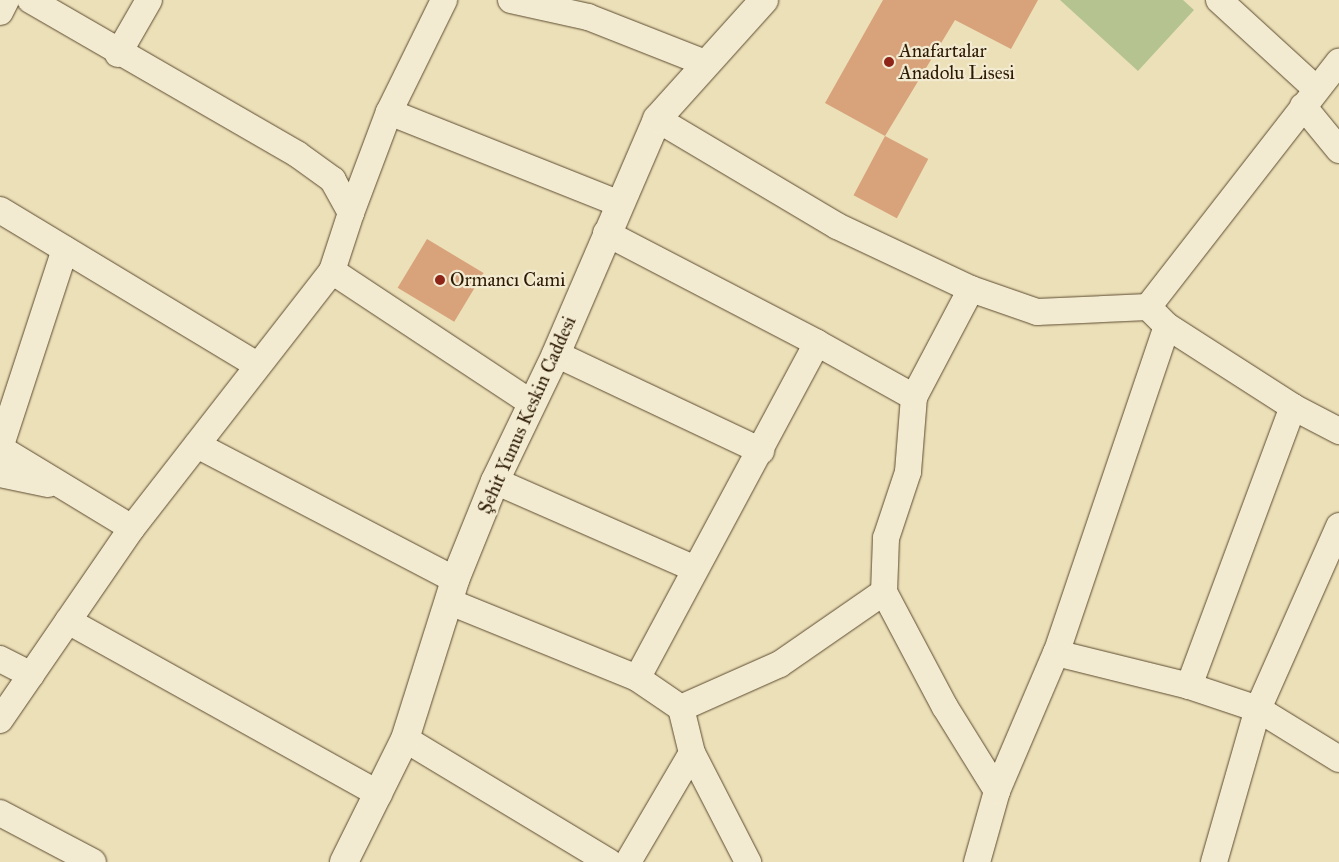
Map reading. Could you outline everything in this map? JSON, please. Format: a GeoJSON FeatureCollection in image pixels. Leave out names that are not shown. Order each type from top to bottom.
{"type":"FeatureCollection","features":[{"type":"Feature","properties":{"kind":"street"},"geometry":{"type":"LineString","coordinates":[[0,12],[6,0]]}},
{"type":"Feature","properties":{"kind":"street"},"geometry":{"type":"LineString","coordinates":[[30,0],[118,54],[298,154],[333,180],[351,214]]}},
{"type":"Feature","properties":{"kind":"street"},"geometry":{"type":"LineString","coordinates":[[118,54],[149,0]]}},
{"type":"Feature","properties":{"kind":"street"},"geometry":{"type":"LineString","coordinates":[[0,720],[132,528],[332,271],[389,112],[444,0]]}},
{"type":"Feature","properties":{"kind":"street"},"geometry":{"type":"LineString","coordinates":[[512,0],[591,8],[705,63]]}},
{"type":"Feature","properties":{"kind":"street","name":"Şehit Yunus Keskin Caddesi"},"geometry":{"type":"LineString","coordinates":[[344,862],[406,738],[453,591],[495,481],[530,402],[556,354],[618,203],[657,119],[705,63],[764,0]]}},
{"type":"Feature","properties":{"kind":"street"},"geometry":{"type":"LineString","coordinates":[[1220,0],[1310,97],[1339,150]]}},
{"type":"Feature","properties":{"kind":"street"},"geometry":{"type":"LineString","coordinates":[[1148,307],[1339,62]]}},
{"type":"Feature","properties":{"kind":"street"},"geometry":{"type":"LineString","coordinates":[[389,112],[618,203]]}},
{"type":"Feature","properties":{"kind":"street"},"geometry":{"type":"LineString","coordinates":[[657,119],[836,226],[970,289],[1037,312],[1148,307],[1167,326],[1293,407],[1339,431]]}},
{"type":"Feature","properties":{"kind":"street"},"geometry":{"type":"LineString","coordinates":[[0,210],[257,366]]}},
{"type":"Feature","properties":{"kind":"street"},"geometry":{"type":"LineString","coordinates":[[606,233],[816,343],[914,397]]}},
{"type":"Feature","properties":{"kind":"street"},"geometry":{"type":"LineString","coordinates":[[65,249],[0,448],[132,528]]}},
{"type":"Feature","properties":{"kind":"street"},"geometry":{"type":"LineString","coordinates":[[332,271],[530,402]]}},
{"type":"Feature","properties":{"kind":"street"},"geometry":{"type":"LineString","coordinates":[[970,289],[914,397],[908,472],[886,538],[884,592],[945,707],[998,791]]}},
{"type":"Feature","properties":{"kind":"street"},"geometry":{"type":"LineString","coordinates":[[977,862],[998,791],[1056,653],[1167,326]]}},
{"type":"Feature","properties":{"kind":"street"},"geometry":{"type":"LineString","coordinates":[[637,678],[693,568],[761,451],[816,343]]}},
{"type":"Feature","properties":{"kind":"street"},"geometry":{"type":"LineString","coordinates":[[556,354],[761,451]]}},
{"type":"Feature","properties":{"kind":"street"},"geometry":{"type":"LineString","coordinates":[[1189,686],[1293,407]]}},
{"type":"Feature","properties":{"kind":"street"},"geometry":{"type":"LineString","coordinates":[[197,445],[453,591],[637,678],[681,708],[692,753],[748,862]]}},
{"type":"Feature","properties":{"kind":"street"},"geometry":{"type":"LineString","coordinates":[[0,474],[68,489]]}},
{"type":"Feature","properties":{"kind":"street"},"geometry":{"type":"LineString","coordinates":[[495,481],[693,568]]}},
{"type":"Feature","properties":{"kind":"street"},"geometry":{"type":"LineString","coordinates":[[1214,862],[1258,709],[1339,526]]}},
{"type":"Feature","properties":{"kind":"street"},"geometry":{"type":"LineString","coordinates":[[681,708],[780,664],[884,592]]}},
{"type":"Feature","properties":{"kind":"street"},"geometry":{"type":"LineString","coordinates":[[68,621],[379,794]]}},
{"type":"Feature","properties":{"kind":"street"},"geometry":{"type":"LineString","coordinates":[[1056,653],[1189,686],[1258,709],[1339,759]]}},
{"type":"Feature","properties":{"kind":"street"},"geometry":{"type":"LineString","coordinates":[[0,659],[31,675]]}},
{"type":"Feature","properties":{"kind":"street"},"geometry":{"type":"LineString","coordinates":[[406,738],[609,862]]}},
{"type":"Feature","properties":{"kind":"street"},"geometry":{"type":"LineString","coordinates":[[628,862],[692,753]]}},
{"type":"Feature","properties":{"kind":"street"},"geometry":{"type":"LineString","coordinates":[[0,813],[93,862]]}},
{"type":"Feature","properties":{"kind":"green space"},"geometry":{"type":"Polygon","coordinates":[[[1060,0],[1183,0],[1194,10],[1138,71],[1060,0]]]}},
{"type":"Feature","properties":{"kind":"building","name":"Anafartalar Anadolu Lisesi"},"geometry":{"type":"Polygon","coordinates":[[[883,0],[1038,0],[1011,49],[955,20],[885,136],[825,103],[883,0]]]}},
{"type":"Feature","properties":{"kind":"building","name":"Anafartalar Anadolu Lisesi"},"geometry":{"type":"Polygon","coordinates":[[[885,136],[928,159],[897,218],[854,195],[885,136]]]}},
{"type":"Feature","properties":{"kind":"building","name":"Ormancı Cami"},"geometry":{"type":"Polygon","coordinates":[[[427,239],[484,273],[454,322],[398,288],[427,239]]]}},
{"type":"Feature","properties":{"kind":"place","name":"Anafartalar Anadolu Lisesi"},"geometry":{"type":"Point","coordinates":[889,62]}},
{"type":"Feature","properties":{"kind":"place","name":"Ormancı Cami"},"geometry":{"type":"Point","coordinates":[440,280]}}]}
